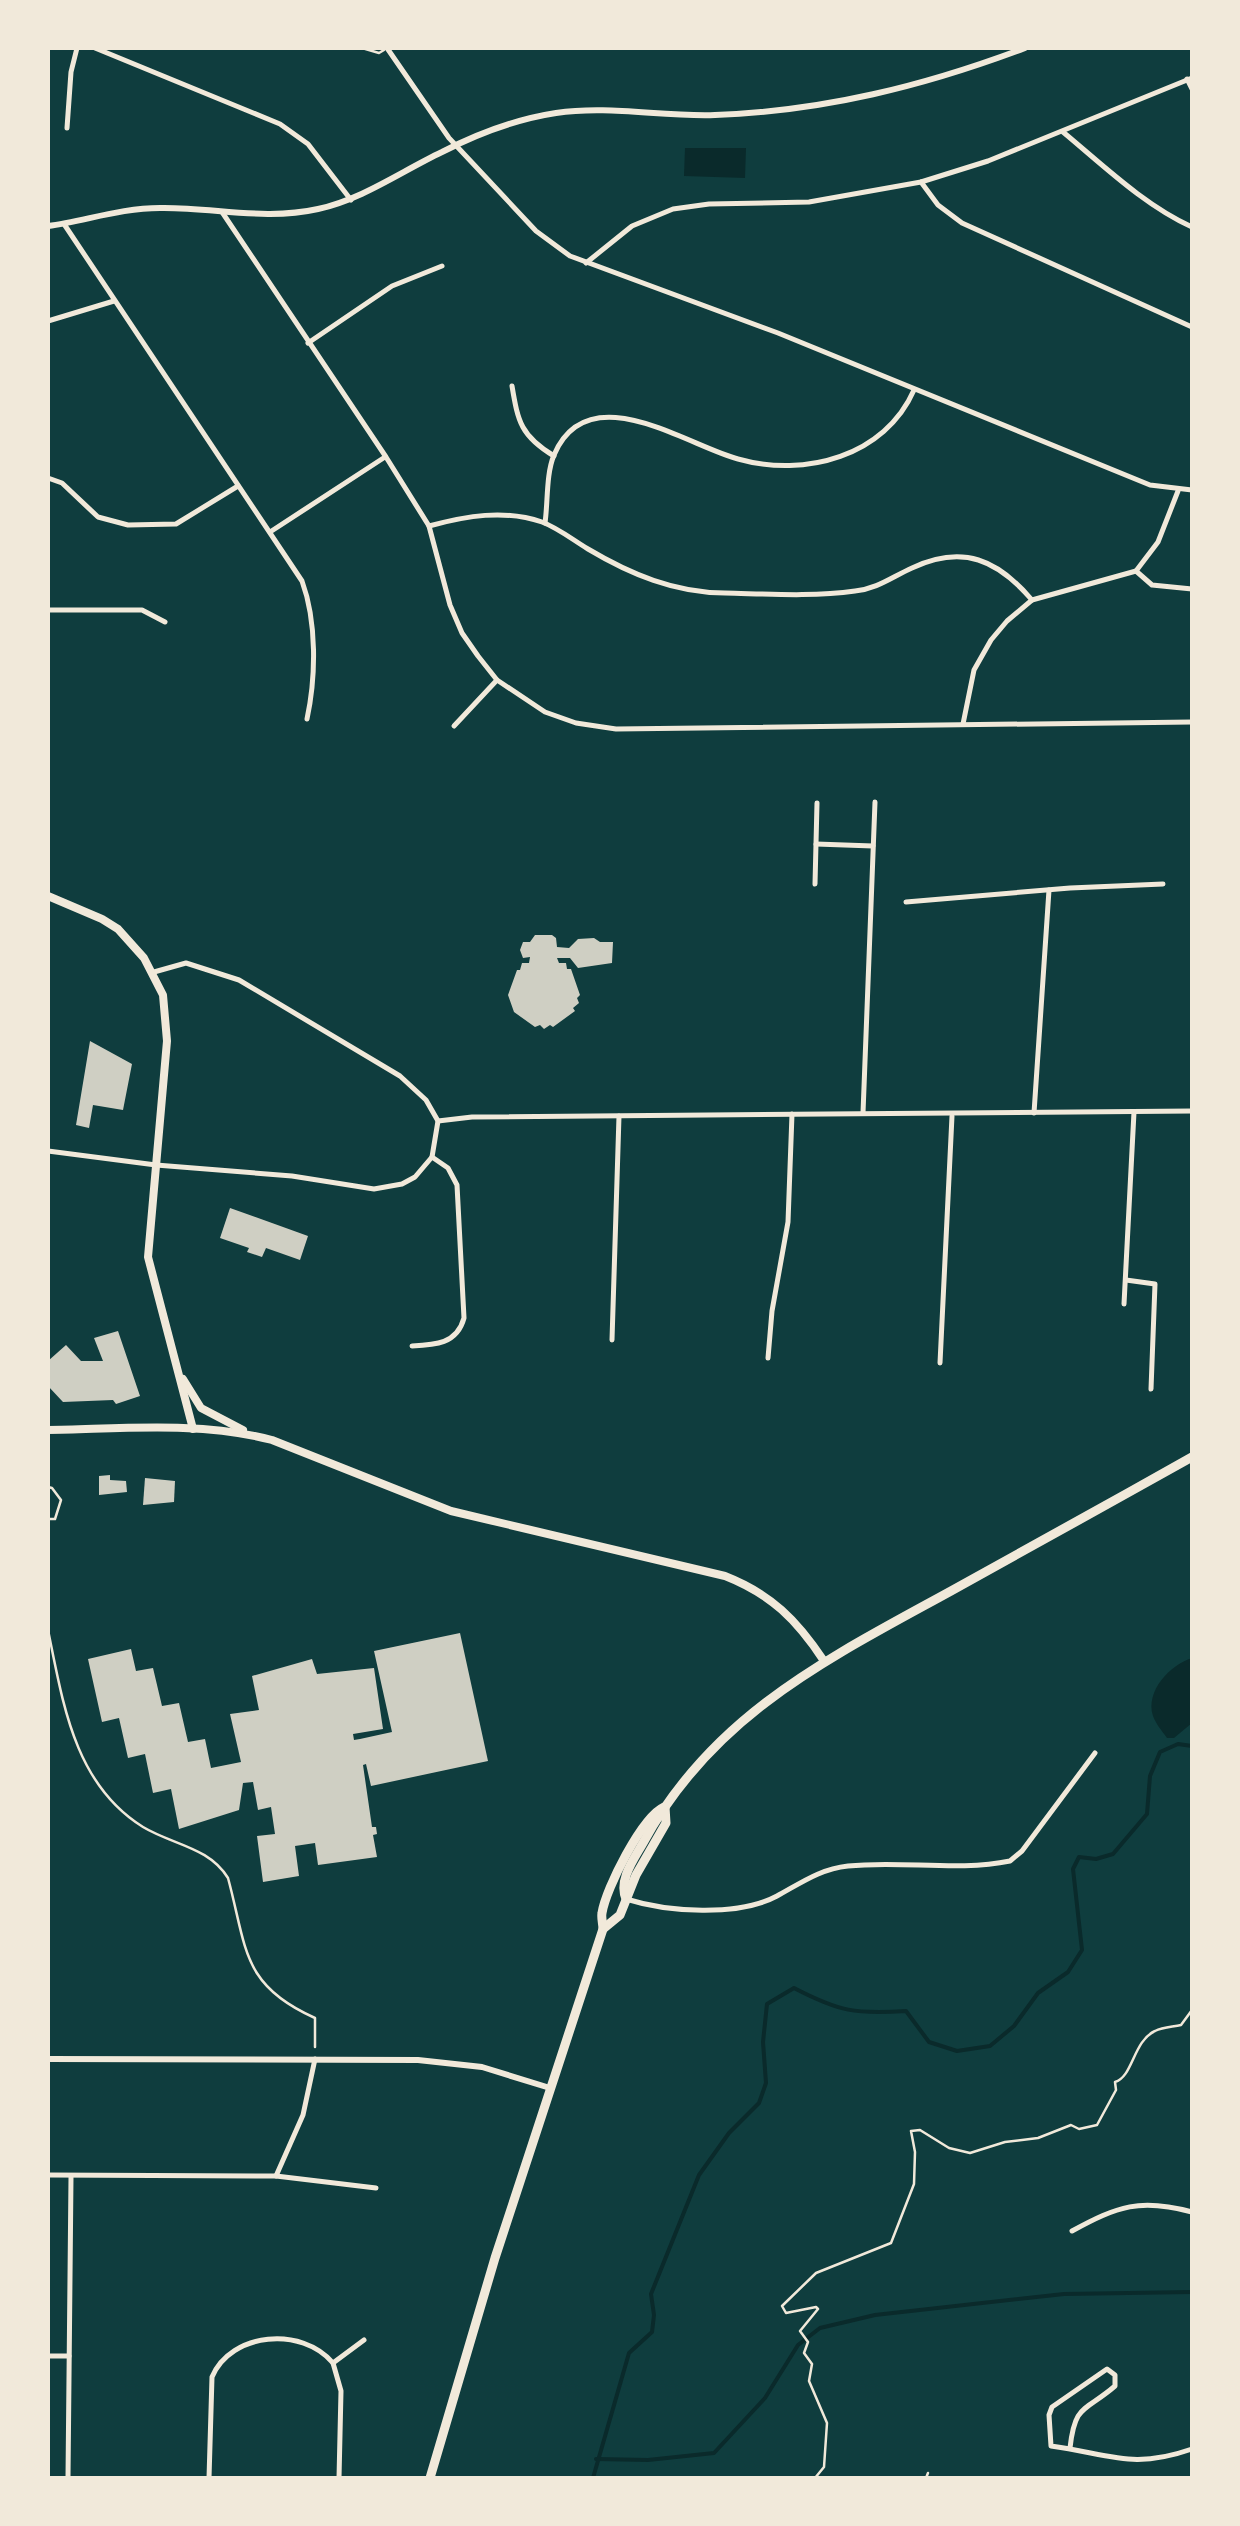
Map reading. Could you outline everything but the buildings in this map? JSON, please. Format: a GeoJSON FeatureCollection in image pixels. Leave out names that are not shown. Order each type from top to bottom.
{"type":"FeatureCollection","features":[{"type":"Feature","properties":{"kind":"main road"},"geometry":{"type":"LineString","coordinates":[[48,896],[118,929],[154,972],[163,995],[167,1029],[148,1257],[193,1429]]}},
{"type":"Feature","properties":{"kind":"main road"},"geometry":{"type":"LineString","coordinates":[[176,1366],[201,1408],[250,1434],[451,1511],[725,1576],[751,1586],[788,1612],[824,1661]]}},
{"type":"Feature","properties":{"kind":"main road"},"geometry":{"type":"LineString","coordinates":[[48,1430],[193,1429],[250,1434]]}},
{"type":"Feature","properties":{"kind":"main road"},"geometry":{"type":"LineString","coordinates":[[603,1929],[620,1915],[626,1899],[626,1876],[665,1807],[722,1738],[754,1709],[824,1661],[1192,1458]]}},
{"type":"Feature","properties":{"kind":"main road"},"geometry":{"type":"LineString","coordinates":[[430,2478],[451,2401],[603,1929],[602,1912],[621,1868],[653,1812],[665,1807]]}},
{"type":"Feature","properties":{"kind":"street"},"geometry":{"type":"LineString","coordinates":[[67,128],[77,48]]}},
{"type":"Feature","properties":{"kind":"street"},"geometry":{"type":"LineString","coordinates":[[95,48],[280,124],[308,144],[351,200]]}},
{"type":"Feature","properties":{"kind":"street"},"geometry":{"type":"LineString","coordinates":[[387,48],[456,145],[536,231],[586,263],[778,333],[1150,485],[1192,490]]}},
{"type":"Feature","properties":{"kind":"street"},"geometry":{"type":"LineString","coordinates":[[48,226],[128,209],[285,214],[351,200],[456,145],[515,122],[590,108],[713,115],[838,103],[887,94],[1025,48]]}},
{"type":"Feature","properties":{"kind":"street"},"geometry":{"type":"LineString","coordinates":[[586,263],[632,226],[673,209],[709,204],[809,202],[921,182],[1064,132],[1190,79],[1192,89]]}},
{"type":"Feature","properties":{"kind":"street"},"geometry":{"type":"LineString","coordinates":[[1064,132],[1135,192],[1192,227]]}},
{"type":"Feature","properties":{"kind":"street"},"geometry":{"type":"LineString","coordinates":[[921,182],[931,198],[962,223],[1192,327]]}},
{"type":"Feature","properties":{"kind":"street"},"geometry":{"type":"LineString","coordinates":[[222,212],[386,456],[428,526],[462,633],[497,680],[544,712],[606,728],[1192,722]]}},
{"type":"Feature","properties":{"kind":"street"},"geometry":{"type":"LineString","coordinates":[[64,224],[302,581],[310,611],[312,698],[307,719]]}},
{"type":"Feature","properties":{"kind":"street"},"geometry":{"type":"LineString","coordinates":[[308,343],[392,286],[442,266]]}},
{"type":"Feature","properties":{"kind":"street"},"geometry":{"type":"LineString","coordinates":[[48,322],[114,300]]}},
{"type":"Feature","properties":{"kind":"street"},"geometry":{"type":"LineString","coordinates":[[512,386],[516,411],[527,436],[554,456]]}},
{"type":"Feature","properties":{"kind":"street"},"geometry":{"type":"LineString","coordinates":[[545,523],[554,456],[578,426],[614,416],[626,417],[738,459],[813,463],[843,456],[876,438],[896,422],[914,390]]}},
{"type":"Feature","properties":{"kind":"street"},"geometry":{"type":"LineString","coordinates":[[270,532],[386,456]]}},
{"type":"Feature","properties":{"kind":"street"},"geometry":{"type":"LineString","coordinates":[[48,478],[62,483],[98,516],[128,525],[176,524],[238,486]]}},
{"type":"Feature","properties":{"kind":"street"},"geometry":{"type":"LineString","coordinates":[[963,724],[967,691],[982,655],[1008,621],[1032,600],[1136,570],[1158,542],[1178,490]]}},
{"type":"Feature","properties":{"kind":"street"},"geometry":{"type":"LineString","coordinates":[[428,526],[480,515],[506,515],[545,523],[624,569],[656,582],[719,594],[858,591],[885,583],[932,560],[956,556],[996,566],[1012,576],[1032,600]]}},
{"type":"Feature","properties":{"kind":"street"},"geometry":{"type":"LineString","coordinates":[[1136,570],[1152,585],[1192,589]]}},
{"type":"Feature","properties":{"kind":"street"},"geometry":{"type":"LineString","coordinates":[[48,610],[142,610],[165,622]]}},
{"type":"Feature","properties":{"kind":"street"},"geometry":{"type":"LineString","coordinates":[[454,726],[497,680]]}},
{"type":"Feature","properties":{"kind":"street"},"geometry":{"type":"LineString","coordinates":[[863,1115],[874,802]]}},
{"type":"Feature","properties":{"kind":"street"},"geometry":{"type":"LineString","coordinates":[[814,884],[817,803]]}},
{"type":"Feature","properties":{"kind":"street"},"geometry":{"type":"LineString","coordinates":[[816,844],[873,846]]}},
{"type":"Feature","properties":{"kind":"street"},"geometry":{"type":"LineString","coordinates":[[906,902],[1163,884]]}},
{"type":"Feature","properties":{"kind":"street"},"geometry":{"type":"LineString","coordinates":[[1034,1114],[1048,890]]}},
{"type":"Feature","properties":{"kind":"street"},"geometry":{"type":"LineString","coordinates":[[48,1151],[389,1189],[415,1176],[432,1156],[438,1120],[426,1100],[400,1076],[239,980],[186,963],[154,972]]}},
{"type":"Feature","properties":{"kind":"street"},"geometry":{"type":"LineString","coordinates":[[1124,1304],[1134,1112]]}},
{"type":"Feature","properties":{"kind":"street"},"geometry":{"type":"LineString","coordinates":[[438,1120],[1192,1112]]}},
{"type":"Feature","properties":{"kind":"street"},"geometry":{"type":"LineString","coordinates":[[768,1358],[788,1222],[792,1114]]}},
{"type":"Feature","properties":{"kind":"street"},"geometry":{"type":"LineString","coordinates":[[940,1363],[952,1115]]}},
{"type":"Feature","properties":{"kind":"street"},"geometry":{"type":"LineString","coordinates":[[612,1340],[619,1116]]}},
{"type":"Feature","properties":{"kind":"street"},"geometry":{"type":"LineString","coordinates":[[412,1346],[449,1340],[461,1329],[464,1318],[456,1185],[448,1168],[432,1156]]}},
{"type":"Feature","properties":{"kind":"street"},"geometry":{"type":"LineString","coordinates":[[1126,1280],[1155,1284],[1151,1388]]}},
{"type":"Feature","properties":{"kind":"street"},"geometry":{"type":"LineString","coordinates":[[626,1899],[672,1910],[734,1907],[765,1901],[835,1868],[1010,1861],[1022,1851],[1095,1753]]}},
{"type":"Feature","properties":{"kind":"street"},"geometry":{"type":"LineString","coordinates":[[48,2059],[315,2059],[468,2064],[552,2089]]}},
{"type":"Feature","properties":{"kind":"street"},"geometry":{"type":"LineString","coordinates":[[276,2176],[304,2114],[315,2059]]}},
{"type":"Feature","properties":{"kind":"street"},"geometry":{"type":"LineString","coordinates":[[48,2175],[276,2176],[376,2188]]}},
{"type":"Feature","properties":{"kind":"street"},"geometry":{"type":"LineString","coordinates":[[68,2478],[71,2175]]}},
{"type":"Feature","properties":{"kind":"street"},"geometry":{"type":"LineString","coordinates":[[1072,2231],[1111,2210],[1128,2206],[1157,2204],[1192,2212]]}},
{"type":"Feature","properties":{"kind":"street"},"geometry":{"type":"LineString","coordinates":[[209,2478],[212,2377],[229,2352],[260,2340],[310,2345],[333,2363],[340,2391],[339,2478]]}},
{"type":"Feature","properties":{"kind":"street"},"geometry":{"type":"LineString","coordinates":[[333,2363],[364,2340]]}},
{"type":"Feature","properties":{"kind":"street"},"geometry":{"type":"LineString","coordinates":[[48,2356],[69,2356]]}},
{"type":"Feature","properties":{"kind":"street"},"geometry":{"type":"LineString","coordinates":[[1070,2448],[1079,2412],[1115,2386],[1116,2378],[1110,2370],[1103,2369],[1056,2402],[1048,2415],[1050,2446],[1139,2462],[1192,2449]]}},
{"type":"Feature","properties":{"kind":"lane"},"geometry":{"type":"LineString","coordinates":[[362,48],[379,53],[387,48]]}},
{"type":"Feature","properties":{"kind":"lane"},"geometry":{"type":"LineString","coordinates":[[48,1488],[61,1500],[55,1520],[48,1519]]}},
{"type":"Feature","properties":{"kind":"lane"},"geometry":{"type":"LineString","coordinates":[[48,1630],[74,1740],[89,1770],[116,1804],[142,1826],[208,1856],[222,1868],[254,1972],[273,1996],[315,2018],[315,2046]]}},
{"type":"Feature","properties":{"kind":"path"},"geometry":{"type":"LineString","coordinates":[[814,2478],[824,2466],[827,2423],[808,2382],[812,2364],[804,2353],[808,2342],[800,2332],[818,2309],[782,2312],[782,2306],[816,2273],[892,2240],[914,2184],[911,2131],[920,2130],[949,2148],[970,2152],[1038,2138],[1071,2125],[1089,2129],[1101,2121],[1107,2101],[1116,2090],[1115,2082],[1126,2076],[1141,2042],[1156,2030],[1181,2025],[1192,2010]]}},
{"type":"Feature","properties":{"kind":"path"},"geometry":{"type":"LineString","coordinates":[[926,2478],[928,2473]]}},
{"type":"Feature","properties":{"kind":"water"},"geometry":{"type":"Polygon","coordinates":[[[685,148],[746,148],[745,178],[684,176],[685,148]]]}},
{"type":"Feature","properties":{"kind":"water"},"geometry":{"type":"Polygon","coordinates":[[[1192,1658],[1192,1723],[1174,1738],[1167,1738],[1153,1716],[1153,1697],[1168,1673],[1192,1658]]]}},
{"type":"Feature","properties":{"kind":"waterway"},"geometry":{"type":"LineString","coordinates":[[593,2478],[629,2353],[652,2332],[651,2294],[699,2175],[729,2133],[759,2103],[766,2083],[763,2042],[767,2004],[794,1988],[848,2010],[906,2011],[929,2042],[957,2051],[990,2046],[1014,2026],[1038,1993],[1068,1972],[1082,1950],[1073,1869],[1079,1857],[1096,1859],[1113,1854],[1147,1814],[1150,1776],[1160,1752],[1178,1744],[1192,1746]]}},
{"type":"Feature","properties":{"kind":"waterway"},"geometry":{"type":"LineString","coordinates":[[596,2459],[648,2460],[714,2453],[765,2398],[798,2345],[820,2328],[875,2315],[1064,2294],[1192,2292]]}}]}
